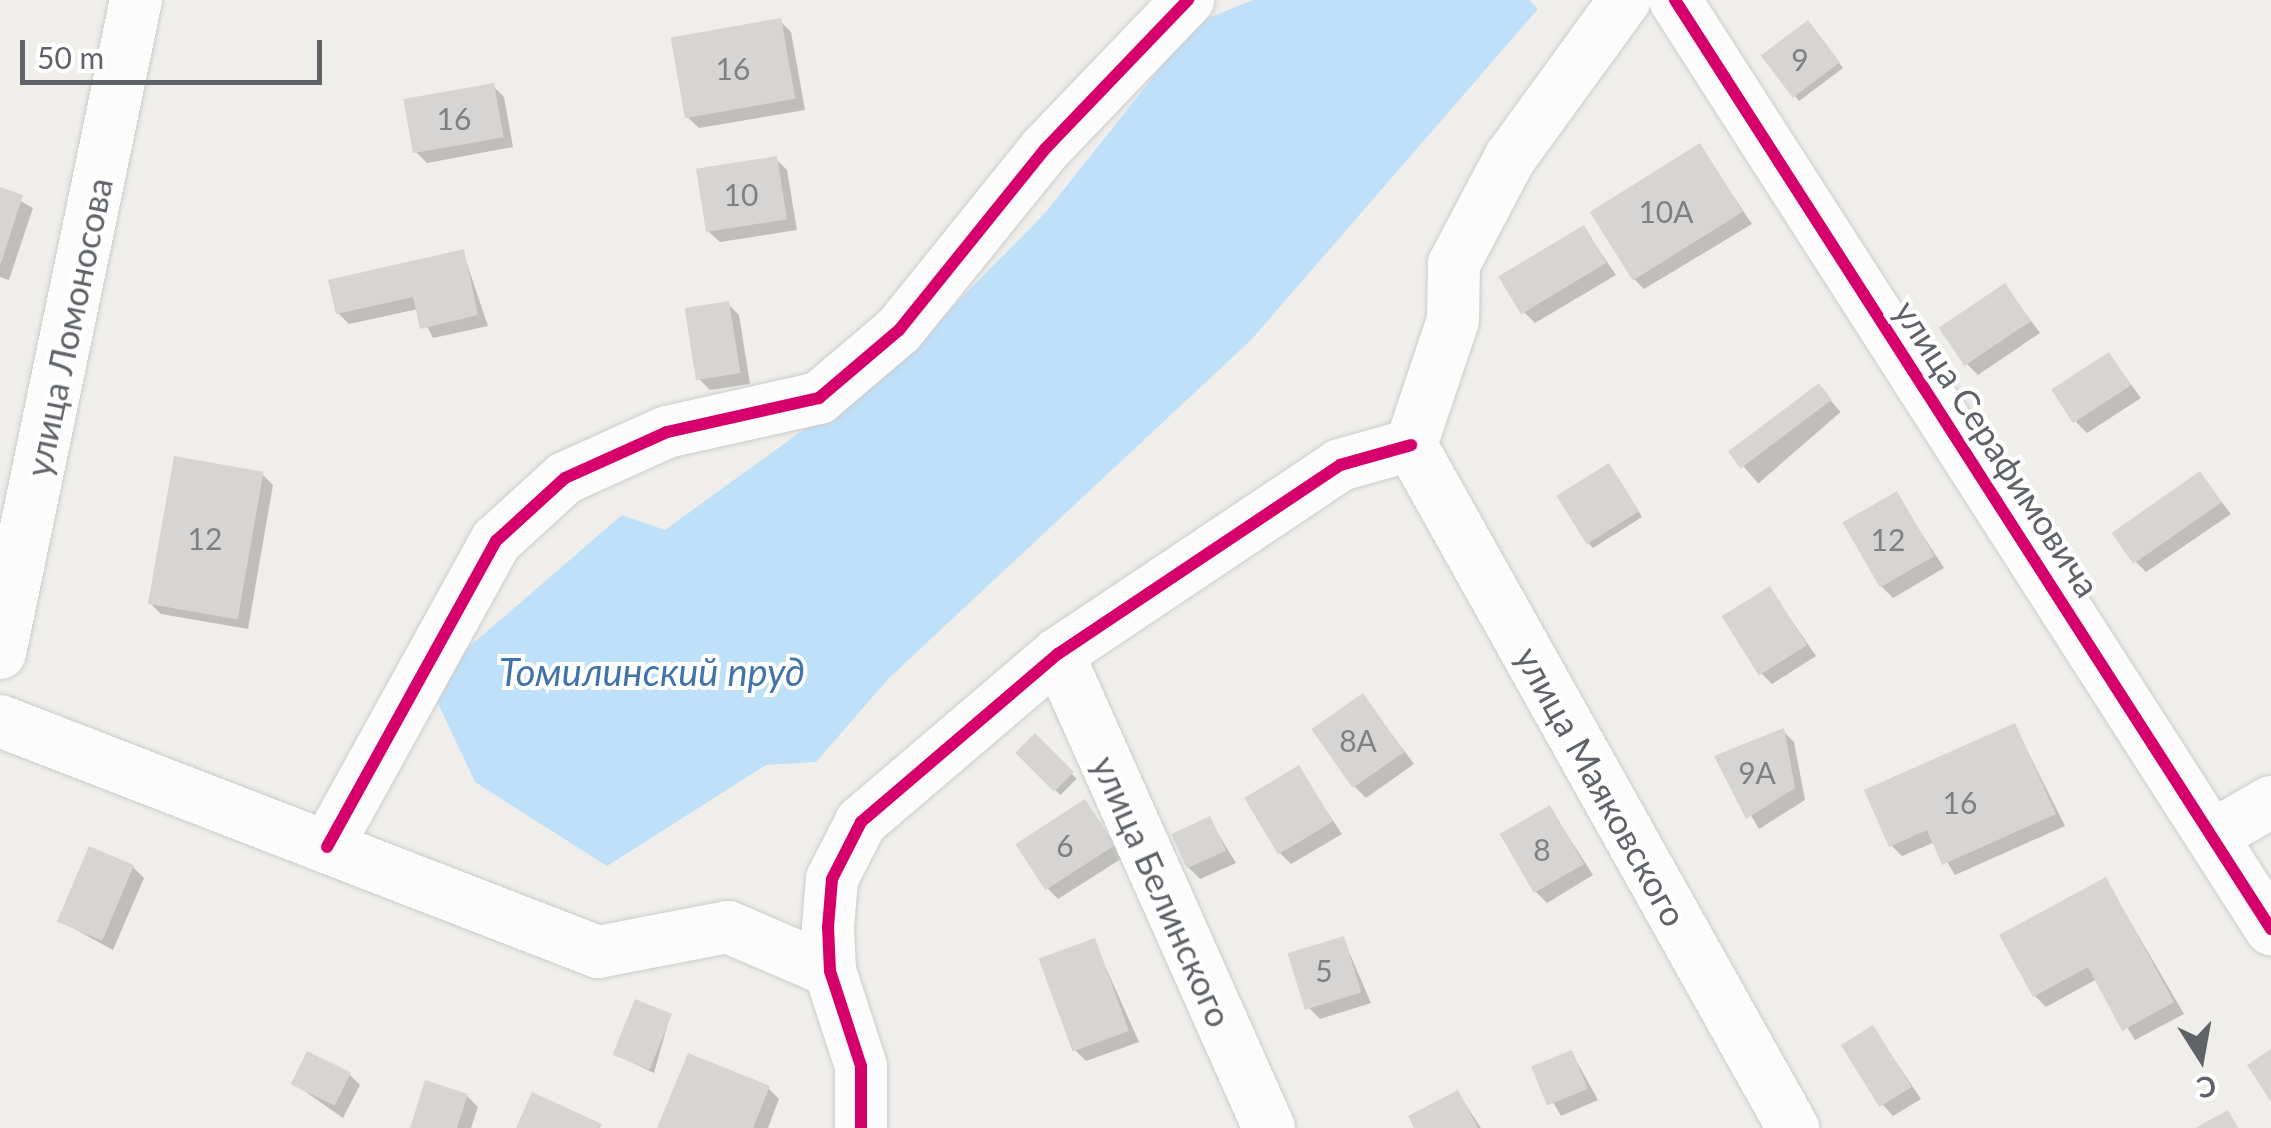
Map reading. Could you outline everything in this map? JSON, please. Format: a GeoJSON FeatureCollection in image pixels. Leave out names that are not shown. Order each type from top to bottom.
{"type":"FeatureCollection","features":[{"type":"Feature","properties":{"kind":"street","name":"улица Ломоносова"},"geometry":{"type":"LineString","coordinates":[[0,653],[136,0]]}},
{"type":"Feature","properties":{"kind":"street"},"geometry":{"type":"LineString","coordinates":[[327,847],[496,542],[564,478],[667,432],[819,398],[899,330],[1045,149],[1188,0]]}},
{"type":"Feature","properties":{"kind":"street"},"geometry":{"type":"LineString","coordinates":[[862,1128],[860,1066],[830,970],[832,879],[861,822],[1058,654],[1340,465],[1411,445],[1453,320],[1454,264],[1510,158],[1625,0]]}},
{"type":"Feature","properties":{"kind":"street","name":"улица Серафимовича"},"geometry":{"type":"LineString","coordinates":[[1675,0],[2271,928]]}},
{"type":"Feature","properties":{"kind":"street","name":"улица Маяковского"},"geometry":{"type":"LineString","coordinates":[[1411,445],[1793,1128]]}},
{"type":"Feature","properties":{"kind":"street","name":"улица Белинского"},"geometry":{"type":"LineString","coordinates":[[1058,654],[1269,1128]]}},
{"type":"Feature","properties":{"kind":"street"},"geometry":{"type":"LineString","coordinates":[[0,721],[598,952],[728,927],[830,970]]}},
{"type":"Feature","properties":{"kind":"street"},"geometry":{"type":"LineString","coordinates":[[2212,836],[2271,802]]}},
{"type":"Feature","properties":{"kind":"water","name":"Томилинский пруд"},"geometry":{"type":"Polygon","coordinates":[[[1253,0],[1529,0],[1538,9],[1251,340],[889,678],[816,762],[766,765],[607,866],[475,782],[428,682],[622,515],[665,530],[901,359],[1046,212],[1196,23],[1253,0]]]}},
{"type":"Feature","properties":{"kind":"building"},"geometry":{"type":"Polygon","coordinates":[[[781,18],[795,99],[685,118],[671,37],[781,18]]]}},
{"type":"Feature","properties":{"kind":"building"},"geometry":{"type":"Polygon","coordinates":[[[1808,20],[1840,62],[1793,98],[1761,56],[1808,20]]]}},
{"type":"Feature","properties":{"kind":"building"},"geometry":{"type":"Polygon","coordinates":[[[494,83],[504,137],[413,153],[403,99],[494,83]]]}},
{"type":"Feature","properties":{"kind":"building"},"geometry":{"type":"Polygon","coordinates":[[[1700,143],[1743,212],[1633,281],[1590,212],[1700,143]]]}},
{"type":"Feature","properties":{"kind":"building"},"geometry":{"type":"Polygon","coordinates":[[[777,156],[787,219],[706,232],[696,169],[777,156]]]}},
{"type":"Feature","properties":{"kind":"building"},"geometry":{"type":"Polygon","coordinates":[[[0,187],[23,195],[1,263],[0,263],[0,187]]]}},
{"type":"Feature","properties":{"kind":"building"},"geometry":{"type":"Polygon","coordinates":[[[1584,225],[1607,263],[1521,314],[1498,277],[1584,225]]]}},
{"type":"Feature","properties":{"kind":"building"},"geometry":{"type":"Polygon","coordinates":[[[464,249],[478,315],[420,329],[413,297],[336,314],[328,280],[464,249]]]}},
{"type":"Feature","properties":{"kind":"building"},"geometry":{"type":"Polygon","coordinates":[[[2005,283],[2031,321],[1964,366],[1939,328],[2005,283]]]}},
{"type":"Feature","properties":{"kind":"building"},"geometry":{"type":"Polygon","coordinates":[[[729,301],[740,373],[696,380],[685,308],[729,301]]]}},
{"type":"Feature","properties":{"kind":"building"},"geometry":{"type":"Polygon","coordinates":[[[2109,352],[2131,386],[2073,423],[2051,390],[2109,352]]]}},
{"type":"Feature","properties":{"kind":"building"},"geometry":{"type":"Polygon","coordinates":[[[1819,383],[1832,400],[1741,468],[1728,452],[1819,383]]]}},
{"type":"Feature","properties":{"kind":"building"},"geometry":{"type":"Polygon","coordinates":[[[174,456],[264,472],[238,620],[148,604],[174,456]]]}},
{"type":"Feature","properties":{"kind":"building"},"geometry":{"type":"Polygon","coordinates":[[[1609,463],[1639,511],[1587,544],[1556,496],[1609,463]]]}},
{"type":"Feature","properties":{"kind":"building"},"geometry":{"type":"Polygon","coordinates":[[[2200,471],[2222,502],[2133,564],[2112,533],[2200,471]]]}},
{"type":"Feature","properties":{"kind":"building"},"geometry":{"type":"Polygon","coordinates":[[[1897,491],[1934,556],[1880,587],[1842,522],[1897,491]]]}},
{"type":"Feature","properties":{"kind":"building"},"geometry":{"type":"Polygon","coordinates":[[[1770,586],[1807,645],[1759,676],[1722,616],[1770,586]]]}},
{"type":"Feature","properties":{"kind":"building"},"geometry":{"type":"Polygon","coordinates":[[[1363,693],[1404,752],[1353,788],[1311,729],[1363,693]]]}},
{"type":"Feature","properties":{"kind":"building"},"geometry":{"type":"Polygon","coordinates":[[[2015,723],[2056,814],[1942,865],[1927,830],[1889,847],[1864,790],[2015,723]]]}},
{"type":"Feature","properties":{"kind":"building"},"geometry":{"type":"Polygon","coordinates":[[[1784,728],[1795,788],[1746,819],[1714,756],[1784,728]]]}},
{"type":"Feature","properties":{"kind":"building"},"geometry":{"type":"Polygon","coordinates":[[[1035,733],[1074,772],[1054,792],[1015,753],[1035,733]]]}},
{"type":"Feature","properties":{"kind":"building"},"geometry":{"type":"Polygon","coordinates":[[[1299,765],[1333,822],[1278,855],[1244,798],[1299,765]]]}},
{"type":"Feature","properties":{"kind":"building"},"geometry":{"type":"Polygon","coordinates":[[[1085,799],[1115,845],[1045,890],[1015,844],[1085,799]]]}},
{"type":"Feature","properties":{"kind":"building"},"geometry":{"type":"Polygon","coordinates":[[[1550,805],[1584,864],[1534,893],[1500,834],[1550,805]]]}},
{"type":"Feature","properties":{"kind":"building"},"geometry":{"type":"Polygon","coordinates":[[[1210,816],[1226,850],[1187,869],[1171,834],[1210,816]]]}},
{"type":"Feature","properties":{"kind":"building"},"geometry":{"type":"Polygon","coordinates":[[[89,846],[134,865],[102,941],[57,921],[89,846]]]}},
{"type":"Feature","properties":{"kind":"building"},"geometry":{"type":"Polygon","coordinates":[[[2106,877],[2174,1002],[2122,1031],[2088,967],[2033,997],[1999,935],[2106,877]]]}},
{"type":"Feature","properties":{"kind":"building"},"geometry":{"type":"Polygon","coordinates":[[[1344,936],[1361,992],[1305,1010],[1288,953],[1344,936]]]}},
{"type":"Feature","properties":{"kind":"building"},"geometry":{"type":"Polygon","coordinates":[[[1095,938],[1129,1031],[1072,1052],[1039,959],[1095,938]]]}},
{"type":"Feature","properties":{"kind":"building"},"geometry":{"type":"Polygon","coordinates":[[[635,999],[672,1014],[650,1070],[613,1055],[635,999]]]}},
{"type":"Feature","properties":{"kind":"building"},"geometry":{"type":"Polygon","coordinates":[[[1873,1025],[1912,1087],[1879,1107],[1841,1045],[1873,1025]]]}},
{"type":"Feature","properties":{"kind":"building"},"geometry":{"type":"Polygon","coordinates":[[[2271,1049],[2271,1102],[2247,1065],[2271,1049]]]}},
{"type":"Feature","properties":{"kind":"building"},"geometry":{"type":"Polygon","coordinates":[[[1572,1050],[1588,1089],[1547,1105],[1531,1066],[1572,1050]]]}},
{"type":"Feature","properties":{"kind":"building"},"geometry":{"type":"Polygon","coordinates":[[[307,1051],[351,1072],[335,1106],[291,1084],[307,1051]]]}},
{"type":"Feature","properties":{"kind":"building"},"geometry":{"type":"Polygon","coordinates":[[[688,1053],[770,1086],[753,1128],[657,1128],[688,1053]]]}},
{"type":"Feature","properties":{"kind":"building"},"geometry":{"type":"Polygon","coordinates":[[[425,1080],[468,1094],[457,1128],[410,1128],[425,1080]]]}},
{"type":"Feature","properties":{"kind":"building"},"geometry":{"type":"Polygon","coordinates":[[[1458,1090],[1478,1128],[1414,1128],[1408,1116],[1458,1090]]]}},
{"type":"Feature","properties":{"kind":"building"},"geometry":{"type":"Polygon","coordinates":[[[532,1092],[602,1124],[600,1128],[516,1128],[532,1092]]]}},
{"type":"Feature","properties":{"kind":"building"},"geometry":{"type":"Polygon","coordinates":[[[2228,1110],[2238,1128],[2195,1128],[2228,1110]]]}},
{"type":"Feature","properties":{"kind":"cycle path"},"geometry":{"type":"LineString","coordinates":[[327,847],[496,541],[565,478],[667,432],[819,398],[899,330],[1045,149],[1188,0]]}},
{"type":"Feature","properties":{"kind":"cycle path"},"geometry":{"type":"LineString","coordinates":[[1675,0],[2271,929]]}},
{"type":"Feature","properties":{"kind":"cycle path"},"geometry":{"type":"LineString","coordinates":[[861,1128],[861,1066],[830,971],[828,927],[832,879],[861,822],[1058,654],[1340,465],[1411,445]]}}]}
